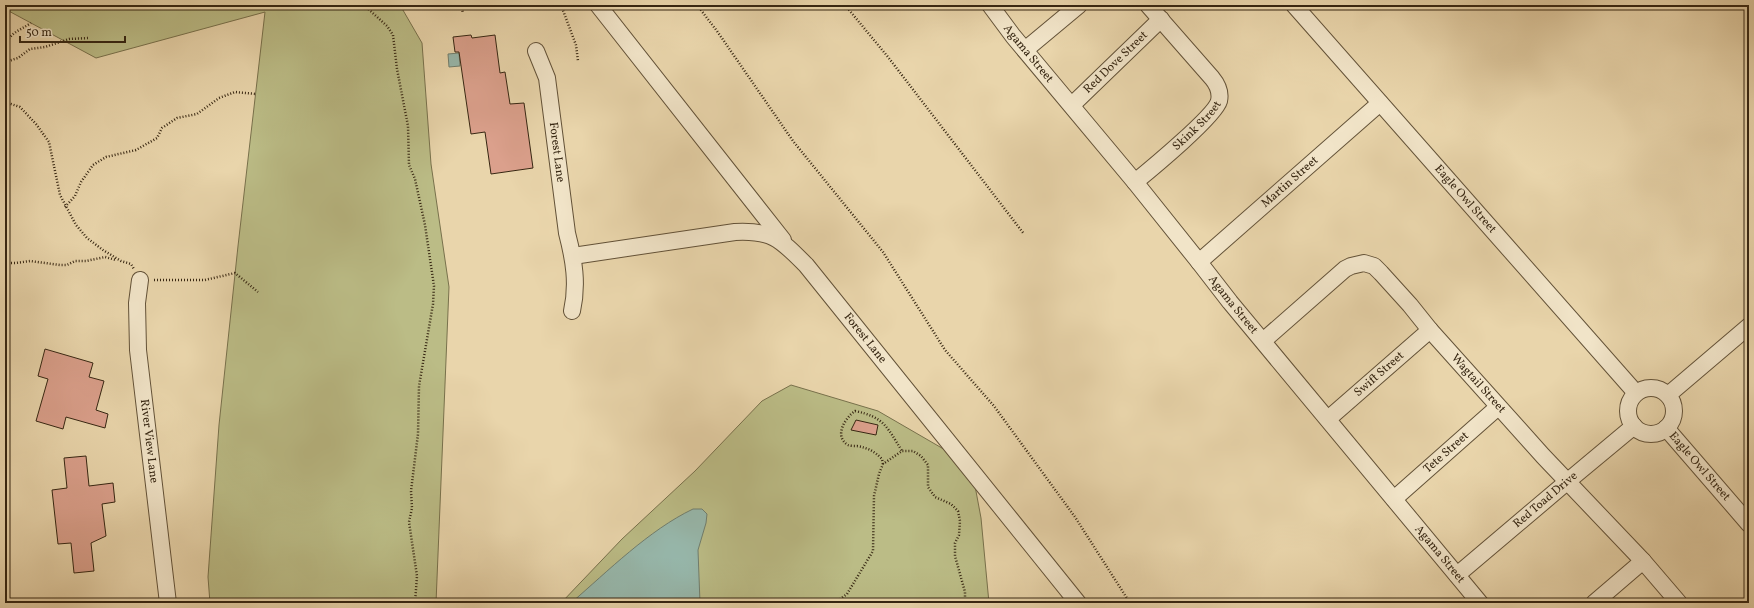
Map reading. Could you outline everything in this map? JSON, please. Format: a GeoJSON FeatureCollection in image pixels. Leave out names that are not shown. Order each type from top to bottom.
{"type":"FeatureCollection","features":[{"type":"Feature","properties":{"kind":"street"},"geometry":{"type":"LineString","coordinates":[[598,5],[789,248]]}},
{"type":"Feature","properties":{"kind":"street","name":"Agama Street"},"geometry":{"type":"LineString","coordinates":[[990,5],[1025,50],[1135,182],[1230,302],[1480,603]]}},
{"type":"Feature","properties":{"kind":"street"},"geometry":{"type":"LineString","coordinates":[[1025,50],[1079,5]]}},
{"type":"Feature","properties":{"kind":"street","name":"Skink Street"},"geometry":{"type":"LineString","coordinates":[[1135,182],[1206,119],[1218,105],[1220,98],[1218,86],[1212,78],[1148,5]]}},
{"type":"Feature","properties":{"kind":"street","name":"Eagle Owl Street"},"geometry":{"type":"LineString","coordinates":[[1294,5],[1636,393]]}},
{"type":"Feature","properties":{"kind":"street","name":"Red Dove Street"},"geometry":{"type":"LineString","coordinates":[[1072,105],[1161,20]]}},
{"type":"Feature","properties":{"kind":"street","name":"Forest Lane"},"geometry":{"type":"LineString","coordinates":[[536,50],[547,78],[568,233],[573,256],[576,283],[572,311]]}},
{"type":"Feature","properties":{"kind":"street","name":"Martin Street"},"geometry":{"type":"LineString","coordinates":[[1199,262],[1380,103]]}},
{"type":"Feature","properties":{"kind":"street","name":"Forest Lane"},"geometry":{"type":"LineString","coordinates":[[573,256],[645,244],[744,231],[769,234],[780,240],[806,265],[1078,603]]}},
{"type":"Feature","properties":{"kind":"street","name":"Wagtail Street"},"geometry":{"type":"LineString","coordinates":[[1263,341],[1345,269],[1351,266],[1364,264],[1374,266],[1410,305],[1498,407],[1643,562],[1679,603]]}},
{"type":"Feature","properties":{"kind":"street","name":"River View Lane"},"geometry":{"type":"LineString","coordinates":[[140,280],[137,303],[138,350],[168,603]]}},
{"type":"Feature","properties":{"kind":"street"},"geometry":{"type":"LineString","coordinates":[[1668,395],[1749,326]]}},
{"type":"Feature","properties":{"kind":"street","name":"Swift Street"},"geometry":{"type":"LineString","coordinates":[[1328,419],[1430,330]]}},
{"type":"Feature","properties":{"kind":"street"},"geometry":{"type":"LineString","coordinates":[[1652,388],[1661,390],[1668,395],[1674,406],[1673,418],[1666,428],[1659,432],[1650,434],[1642,432],[1634,426],[1629,416],[1629,404],[1636,393],[1644,389],[1652,388]]}},
{"type":"Feature","properties":{"kind":"street","name":"Tete Street"},"geometry":{"type":"LineString","coordinates":[[1394,499],[1498,407]]}},
{"type":"Feature","properties":{"kind":"street","name":"Red Toad Drive"},"geometry":{"type":"LineString","coordinates":[[1457,575],[1634,426]]}},
{"type":"Feature","properties":{"kind":"street","name":"Eagle Owl Street"},"geometry":{"type":"LineString","coordinates":[[1666,428],[1749,524]]}},
{"type":"Feature","properties":{"kind":"street"},"geometry":{"type":"LineString","coordinates":[[1594,603],[1643,562]]}},
{"type":"Feature","properties":{"kind":"path"},"geometry":{"type":"LineString","coordinates":[[364,5],[387,26],[393,35],[397,68],[408,126],[409,165],[415,179],[425,225],[434,286],[433,304],[419,386],[418,434],[411,491],[412,508],[409,522],[417,576],[415,603]]}},
{"type":"Feature","properties":{"kind":"path"},"geometry":{"type":"LineString","coordinates":[[461,5],[462,13]]}},
{"type":"Feature","properties":{"kind":"path"},"geometry":{"type":"LineString","coordinates":[[562,5],[576,45],[578,61]]}},
{"type":"Feature","properties":{"kind":"path"},"geometry":{"type":"LineString","coordinates":[[697,5],[717,31],[793,141],[883,252],[945,350],[994,406],[1075,517],[1130,603]]}},
{"type":"Feature","properties":{"kind":"path"},"geometry":{"type":"LineString","coordinates":[[845,5],[888,57],[1024,234]]}},
{"type":"Feature","properties":{"kind":"path"},"geometry":{"type":"LineString","coordinates":[[5,47],[11,34],[31,23]]}},
{"type":"Feature","properties":{"kind":"path"},"geometry":{"type":"LineString","coordinates":[[5,62],[18,58],[30,49],[45,47],[69,39],[89,38]]}},
{"type":"Feature","properties":{"kind":"path"},"geometry":{"type":"LineString","coordinates":[[65,207],[75,196],[81,182],[93,165],[106,157],[136,150],[156,138],[162,128],[177,118],[198,114],[219,98],[235,92],[256,94]]}},
{"type":"Feature","properties":{"kind":"path"},"geometry":{"type":"LineString","coordinates":[[5,102],[20,107],[36,124],[49,142],[60,196],[76,224],[87,238],[121,261]]}},
{"type":"Feature","properties":{"kind":"path"},"geometry":{"type":"LineString","coordinates":[[5,263],[16,263],[30,260],[67,265],[75,261],[86,261],[105,257],[131,264],[140,280],[205,280],[235,273],[258,292]]}},
{"type":"Feature","properties":{"kind":"path"},"geometry":{"type":"LineString","coordinates":[[835,603],[846,594],[873,551],[874,496],[883,464],[882,459],[870,449],[848,445],[843,440],[843,425],[850,414],[855,411],[875,417],[886,425],[902,451]]}},
{"type":"Feature","properties":{"kind":"path"},"geometry":{"type":"LineString","coordinates":[[883,464],[902,451],[913,451],[921,456],[928,464],[928,487],[935,497],[951,504],[958,511],[960,521],[955,543],[955,556],[965,592],[965,603]]}},
{"type":"Feature","properties":{"kind":"path"},"geometry":{"type":"LineString","coordinates":[[1126,597],[1127,603]]}},
{"type":"Feature","properties":{"kind":"green space"},"geometry":{"type":"Polygon","coordinates":[[[5,5],[400,5],[422,43],[431,164],[449,287],[436,603],[210,603],[208,577],[219,425],[265,12],[96,58],[5,9],[5,5]]]}},
{"type":"Feature","properties":{"kind":"green space"},"geometry":{"type":"Polygon","coordinates":[[[791,385],[878,411],[947,451],[975,486],[981,518],[989,603],[561,603],[622,539],[695,471],[762,401],[791,385]]]}},
{"type":"Feature","properties":{"kind":"water"},"geometry":{"type":"Polygon","coordinates":[[[459,53],[460,66],[449,67],[448,54],[459,53]]]}},
{"type":"Feature","properties":{"kind":"water"},"geometry":{"type":"Polygon","coordinates":[[[693,509],[702,509],[707,514],[706,523],[698,550],[700,603],[571,603],[629,552],[661,528],[693,509]]]}},
{"type":"Feature","properties":{"kind":"building"},"geometry":{"type":"Polygon","coordinates":[[[471,35],[472,38],[495,35],[500,73],[505,72],[510,104],[524,103],[533,168],[491,174],[485,132],[471,134],[459,52],[455,52],[453,37],[471,35]]]}},
{"type":"Feature","properties":{"kind":"building"},"geometry":{"type":"Polygon","coordinates":[[[45,349],[93,363],[89,377],[104,381],[96,410],[108,414],[105,428],[66,417],[63,429],[36,421],[48,379],[38,376],[45,349]]]}},
{"type":"Feature","properties":{"kind":"building"},"geometry":{"type":"Polygon","coordinates":[[[856,420],[878,425],[876,435],[851,430],[856,420]]]}},
{"type":"Feature","properties":{"kind":"building"},"geometry":{"type":"Polygon","coordinates":[[[86,456],[89,486],[113,483],[115,502],[102,504],[106,536],[91,543],[94,571],[74,573],[71,543],[58,544],[52,490],[67,488],[64,458],[86,456]]]}}]}
